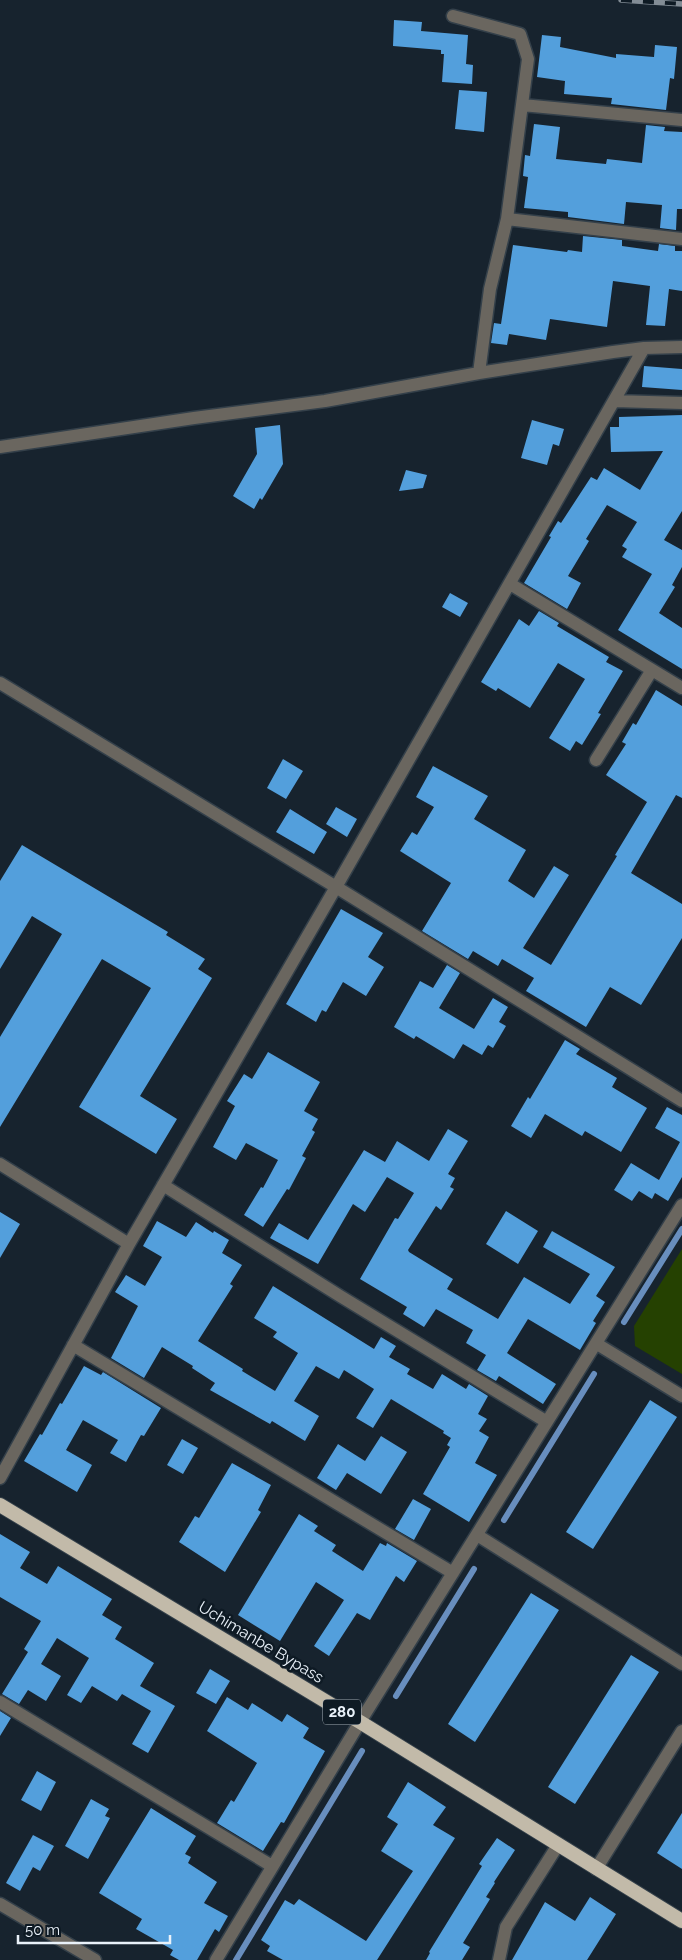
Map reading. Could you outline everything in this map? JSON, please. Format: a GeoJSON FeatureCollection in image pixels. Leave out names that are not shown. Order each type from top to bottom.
{"type":"FeatureCollection","features":[{"type":"Feature","properties":{"kind":"highway","name":"Uchimanbe Bypass"},"geometry":{"type":"LineString","coordinates":[[0,1505],[360,1722],[682,1921]]}},
{"type":"Feature","properties":{"kind":"street"},"geometry":{"type":"LineString","coordinates":[[453,16],[520,34],[528,59],[507,219],[490,289],[479,373]]}},
{"type":"Feature","properties":{"kind":"street"},"geometry":{"type":"LineString","coordinates":[[522,105],[682,120]]}},
{"type":"Feature","properties":{"kind":"street"},"geometry":{"type":"LineString","coordinates":[[507,219],[682,239]]}},
{"type":"Feature","properties":{"kind":"street"},"geometry":{"type":"LineString","coordinates":[[0,447],[194,418],[325,401],[479,373],[644,348],[682,347]]}},
{"type":"Feature","properties":{"kind":"street"},"geometry":{"type":"LineString","coordinates":[[0,1478],[129,1244],[336,887],[644,348]]}},
{"type":"Feature","properties":{"kind":"street"},"geometry":{"type":"LineString","coordinates":[[614,401],[682,402]]}},
{"type":"Feature","properties":{"kind":"street"},"geometry":{"type":"LineString","coordinates":[[510,584],[682,688]]}},
{"type":"Feature","properties":{"kind":"street"},"geometry":{"type":"LineString","coordinates":[[596,760],[652,670]]}},
{"type":"Feature","properties":{"kind":"street"},"geometry":{"type":"LineString","coordinates":[[0,683],[336,887],[682,1101]]}},
{"type":"Feature","properties":{"kind":"street"},"geometry":{"type":"LineString","coordinates":[[0,1164],[129,1244]]}},
{"type":"Feature","properties":{"kind":"street"},"geometry":{"type":"LineString","coordinates":[[163,1185],[547,1422]]}},
{"type":"Feature","properties":{"kind":"street"},"geometry":{"type":"LineString","coordinates":[[216,1960],[360,1722],[682,1205]]}},
{"type":"Feature","properties":{"kind":"street"},"geometry":{"type":"LineString","coordinates":[[597,1344],[682,1396]]}},
{"type":"Feature","properties":{"kind":"street"},"geometry":{"type":"LineString","coordinates":[[73,1345],[453,1573]]}},
{"type":"Feature","properties":{"kind":"street"},"geometry":{"type":"LineString","coordinates":[[477,1535],[682,1664]]}},
{"type":"Feature","properties":{"kind":"street"},"geometry":{"type":"LineString","coordinates":[[0,1702],[272,1866]]}},
{"type":"Feature","properties":{"kind":"street"},"geometry":{"type":"LineString","coordinates":[[596,1869],[682,1732]]}},
{"type":"Feature","properties":{"kind":"street"},"geometry":{"type":"LineString","coordinates":[[498,1960],[506,1927],[558,1845]]}},
{"type":"Feature","properties":{"kind":"street"},"geometry":{"type":"LineString","coordinates":[[0,1904],[95,1960]]}},
{"type":"Feature","properties":{"kind":"green space"},"geometry":{"type":"Polygon","coordinates":[[[682,1249],[682,1374],[635,1346],[634,1326],[682,1249]]]}},
{"type":"Feature","properties":{"kind":"building"},"geometry":{"type":"Polygon","coordinates":[[[394,20],[422,22],[421,31],[468,35],[466,64],[473,65],[472,84],[442,82],[444,54],[441,54],[441,50],[393,46],[394,20]]]}},
{"type":"Feature","properties":{"kind":"building"},"geometry":{"type":"Polygon","coordinates":[[[542,35],[561,37],[560,47],[616,58],[616,54],[654,57],[655,45],[677,47],[674,79],[670,78],[666,110],[611,104],[612,98],[564,94],[565,81],[537,77],[542,35]]]}},
{"type":"Feature","properties":{"kind":"building"},"geometry":{"type":"Polygon","coordinates":[[[459,90],[487,92],[484,132],[455,129],[459,90]]]}},
{"type":"Feature","properties":{"kind":"building"},"geometry":{"type":"Polygon","coordinates":[[[534,124],[560,127],[556,159],[606,164],[607,159],[642,163],[646,125],[665,127],[664,131],[682,132],[682,209],[677,209],[676,230],[660,228],[662,205],[626,202],[624,224],[568,217],[568,212],[524,208],[528,177],[523,176],[525,155],[530,156],[534,124]]]}},
{"type":"Feature","properties":{"kind":"building"},"geometry":{"type":"Polygon","coordinates":[[[583,236],[622,240],[622,246],[658,251],[659,244],[675,246],[675,251],[682,251],[682,291],[669,289],[665,326],[646,325],[650,286],[613,281],[607,327],[550,319],[546,340],[509,334],[507,345],[491,343],[494,323],[501,324],[513,245],[567,252],[568,250],[582,252],[583,236]]]}},
{"type":"Feature","properties":{"kind":"building"},"geometry":{"type":"Polygon","coordinates":[[[644,366],[682,369],[682,390],[642,387],[644,366]]]}},
{"type":"Feature","properties":{"kind":"building"},"geometry":{"type":"Polygon","coordinates":[[[682,415],[682,511],[664,540],[682,550],[682,567],[672,585],[675,587],[659,613],[682,628],[682,669],[618,630],[652,574],[622,557],[627,549],[622,546],[637,522],[607,505],[586,539],[589,541],[568,576],[581,583],[567,609],[524,583],[551,537],[549,536],[558,521],[561,523],[591,477],[597,480],[604,468],[640,490],[663,451],[611,452],[610,427],[619,427],[619,417],[682,415]]]}},
{"type":"Feature","properties":{"kind":"building"},"geometry":{"type":"Polygon","coordinates":[[[532,420],[564,429],[559,446],[553,444],[547,465],[521,458],[532,420]]]}},
{"type":"Feature","properties":{"kind":"building"},"geometry":{"type":"Polygon","coordinates":[[[280,425],[283,464],[262,500],[260,498],[254,509],[233,496],[257,454],[255,428],[280,425]]]}},
{"type":"Feature","properties":{"kind":"building"},"geometry":{"type":"Polygon","coordinates":[[[406,470],[427,475],[423,488],[399,491],[406,470]]]}},
{"type":"Feature","properties":{"kind":"building"},"geometry":{"type":"Polygon","coordinates":[[[450,593],[468,603],[460,617],[442,607],[450,593]]]}},
{"type":"Feature","properties":{"kind":"building"},"geometry":{"type":"Polygon","coordinates":[[[539,611],[559,623],[557,626],[609,657],[606,662],[623,671],[598,713],[601,714],[582,745],[576,741],[570,751],[549,738],[585,679],[558,663],[530,708],[498,688],[496,691],[481,682],[519,619],[529,626],[539,611]]]}},
{"type":"Feature","properties":{"kind":"building"},"geometry":{"type":"Polygon","coordinates":[[[656,690],[682,706],[682,798],[676,795],[631,873],[682,904],[682,938],[641,1005],[610,987],[586,1027],[526,991],[534,978],[502,959],[498,966],[473,951],[468,959],[422,931],[451,883],[400,851],[412,832],[417,835],[434,807],[416,797],[433,766],[488,796],[474,819],[526,850],[508,881],[534,898],[554,866],[569,875],[523,948],[551,965],[617,856],[615,855],[647,802],[606,775],[626,744],[622,742],[633,723],[636,725],[656,690]]]}},
{"type":"Feature","properties":{"kind":"building"},"geometry":{"type":"Polygon","coordinates":[[[283,759],[303,771],[286,799],[267,788],[283,759]]]}},
{"type":"Feature","properties":{"kind":"building"},"geometry":{"type":"Polygon","coordinates":[[[336,807],[357,819],[347,837],[326,824],[336,807]]]}},
{"type":"Feature","properties":{"kind":"building"},"geometry":{"type":"Polygon","coordinates":[[[290,809],[327,832],[314,854],[276,832],[290,809]]]}},
{"type":"Feature","properties":{"kind":"building"},"geometry":{"type":"Polygon","coordinates":[[[22,845],[168,932],[166,935],[205,959],[198,969],[212,978],[140,1096],[177,1119],[156,1154],[79,1107],[151,988],[102,959],[0,1127],[0,1037],[62,934],[32,916],[0,969],[0,881],[22,845]]]}},
{"type":"Feature","properties":{"kind":"building"},"geometry":{"type":"Polygon","coordinates":[[[341,909],[383,933],[368,957],[384,967],[366,996],[343,982],[326,1012],[322,1010],[316,1022],[286,1004],[341,909]]]}},
{"type":"Feature","properties":{"kind":"building"},"geometry":{"type":"Polygon","coordinates":[[[447,965],[460,973],[439,1008],[474,1029],[493,998],[508,1007],[499,1022],[506,1026],[493,1048],[488,1045],[482,1055],[463,1044],[454,1059],[416,1036],[414,1039],[394,1027],[420,981],[433,988],[447,965]]]}},
{"type":"Feature","properties":{"kind":"building"},"geometry":{"type":"Polygon","coordinates":[[[565,1040],[580,1049],[576,1054],[617,1078],[612,1087],[647,1108],[621,1152],[585,1131],[582,1136],[545,1114],[531,1138],[511,1126],[528,1097],[530,1099],[565,1040]]]}},
{"type":"Feature","properties":{"kind":"building"},"geometry":{"type":"Polygon","coordinates":[[[268,1052],[320,1082],[304,1111],[318,1119],[312,1130],[315,1132],[302,1156],[306,1158],[289,1190],[287,1189],[263,1227],[244,1215],[261,1187],[263,1188],[278,1160],[246,1143],[236,1160],[213,1147],[235,1106],[227,1101],[244,1074],[252,1079],[268,1052]]]}},
{"type":"Feature","properties":{"kind":"building"},"geometry":{"type":"Polygon","coordinates":[[[667,1107],[682,1115],[682,1177],[668,1201],[655,1193],[652,1199],[639,1191],[632,1201],[614,1190],[631,1163],[659,1180],[680,1142],[655,1128],[667,1107]]]}},
{"type":"Feature","properties":{"kind":"building"},"geometry":{"type":"Polygon","coordinates":[[[448,1129],[468,1141],[448,1174],[455,1178],[450,1187],[454,1189],[441,1210],[436,1206],[408,1250],[453,1279],[447,1289],[498,1319],[524,1277],[570,1304],[590,1274],[543,1247],[552,1231],[615,1267],[596,1296],[605,1302],[593,1321],[596,1323],[580,1350],[528,1319],[507,1353],[556,1384],[543,1404],[499,1376],[496,1381],[477,1370],[486,1355],[466,1343],[473,1330],[436,1309],[424,1327],[403,1314],[407,1307],[360,1279],[395,1218],[398,1219],[414,1193],[387,1177],[365,1212],[353,1204],[318,1264],[270,1238],[279,1223],[308,1240],[364,1150],[385,1162],[397,1141],[429,1161],[448,1129]]]}},
{"type":"Feature","properties":{"kind":"building"},"geometry":{"type":"Polygon","coordinates":[[[506,1211],[538,1231],[518,1264],[486,1244],[506,1211]]]}},
{"type":"Feature","properties":{"kind":"building"},"geometry":{"type":"Polygon","coordinates":[[[0,1212],[20,1224],[0,1258],[0,1212]]]}},
{"type":"Feature","properties":{"kind":"building"},"geometry":{"type":"Polygon","coordinates":[[[157,1221],[186,1237],[196,1222],[213,1233],[214,1231],[229,1240],[222,1253],[242,1265],[230,1284],[233,1286],[198,1341],[275,1391],[298,1353],[273,1337],[277,1332],[254,1318],[273,1286],[374,1349],[381,1337],[396,1346],[389,1357],[410,1369],[407,1374],[433,1389],[442,1374],[466,1389],[469,1384],[488,1396],[478,1414],[487,1419],[479,1431],[489,1437],[475,1463],[497,1475],[469,1522],[423,1494],[450,1447],[447,1445],[451,1438],[443,1433],[444,1431],[391,1399],[373,1428],[356,1418],[374,1389],[344,1370],[339,1379],[316,1366],[294,1401],[319,1416],[305,1441],[272,1421],[270,1424],[210,1390],[215,1383],[192,1368],[193,1366],[162,1347],[144,1378],[111,1358],[138,1306],[115,1292],[126,1275],[145,1286],[162,1257],[143,1246],[157,1221]]]}},
{"type":"Feature","properties":{"kind":"building"},"geometry":{"type":"Polygon","coordinates":[[[84,1366],[101,1375],[103,1372],[161,1408],[144,1436],[141,1435],[126,1462],[110,1453],[118,1440],[83,1420],[66,1450],[92,1465],[77,1492],[24,1461],[40,1434],[42,1435],[60,1403],[62,1404],[84,1366]]]}},
{"type":"Feature","properties":{"kind":"building"},"geometry":{"type":"Polygon","coordinates":[[[650,1400],[677,1417],[593,1549],[566,1532],[650,1400]]]}},
{"type":"Feature","properties":{"kind":"building"},"geometry":{"type":"Polygon","coordinates":[[[381,1436],[407,1452],[381,1494],[347,1473],[336,1490],[317,1478],[338,1444],[365,1461],[381,1436]]]}},
{"type":"Feature","properties":{"kind":"building"},"geometry":{"type":"Polygon","coordinates":[[[182,1439],[198,1448],[183,1474],[167,1465],[182,1439]]]}},
{"type":"Feature","properties":{"kind":"building"},"geometry":{"type":"Polygon","coordinates":[[[232,1463],[271,1485],[258,1510],[261,1512],[225,1572],[179,1542],[195,1516],[199,1518],[232,1463]]]}},
{"type":"Feature","properties":{"kind":"building"},"geometry":{"type":"Polygon","coordinates":[[[413,1499],[431,1509],[414,1540],[395,1529],[413,1499]]]}},
{"type":"Feature","properties":{"kind":"building"},"geometry":{"type":"Polygon","coordinates":[[[299,1514],[318,1526],[314,1531],[336,1545],[332,1551],[363,1571],[380,1543],[386,1546],[387,1543],[417,1561],[404,1582],[396,1576],[370,1620],[357,1613],[329,1656],[314,1646],[344,1600],[316,1582],[280,1641],[238,1615],[299,1514]]]}},
{"type":"Feature","properties":{"kind":"building"},"geometry":{"type":"Polygon","coordinates":[[[0,1534],[30,1552],[20,1568],[47,1584],[58,1566],[112,1599],[102,1615],[122,1627],[115,1639],[154,1663],[140,1686],[175,1706],[148,1753],[132,1744],[151,1711],[122,1694],[117,1701],[92,1686],[81,1703],[67,1695],[89,1658],[57,1638],[41,1664],[61,1676],[46,1701],[28,1690],[19,1704],[2,1694],[28,1652],[24,1649],[41,1621],[0,1597],[0,1534]]]}},
{"type":"Feature","properties":{"kind":"building"},"geometry":{"type":"Polygon","coordinates":[[[531,1593],[559,1610],[475,1742],[448,1724],[531,1593]]]}},
{"type":"Feature","properties":{"kind":"building"},"geometry":{"type":"Polygon","coordinates":[[[631,1655],[659,1672],[575,1804],[548,1787],[631,1655]]]}},
{"type":"Feature","properties":{"kind":"building"},"geometry":{"type":"Polygon","coordinates":[[[210,1669],[230,1681],[216,1704],[196,1693],[210,1669]]]}},
{"type":"Feature","properties":{"kind":"building"},"geometry":{"type":"Polygon","coordinates":[[[227,1697],[248,1710],[252,1703],[282,1722],[287,1714],[309,1728],[303,1738],[325,1751],[284,1823],[281,1822],[263,1851],[217,1823],[231,1800],[234,1802],[257,1763],[207,1731],[227,1697]]]}},
{"type":"Feature","properties":{"kind":"building"},"geometry":{"type":"Polygon","coordinates":[[[0,1711],[11,1718],[0,1736],[0,1711]]]}},
{"type":"Feature","properties":{"kind":"building"},"geometry":{"type":"Polygon","coordinates":[[[37,1771],[56,1782],[41,1811],[21,1800],[37,1771]]]}},
{"type":"Feature","properties":{"kind":"building"},"geometry":{"type":"Polygon","coordinates":[[[408,1782],[446,1807],[433,1825],[455,1838],[377,1960],[283,1960],[267,1951],[270,1946],[261,1940],[285,1900],[294,1905],[299,1899],[366,1941],[413,1871],[381,1851],[398,1824],[387,1817],[408,1782]]]}},
{"type":"Feature","properties":{"kind":"building"},"geometry":{"type":"Polygon","coordinates":[[[91,1799],[109,1809],[105,1816],[110,1818],[88,1859],[65,1846],[91,1799]]]}},
{"type":"Feature","properties":{"kind":"building"},"geometry":{"type":"Polygon","coordinates":[[[151,1808],[196,1836],[185,1854],[191,1857],[188,1863],[217,1882],[204,1903],[228,1916],[219,1932],[215,1929],[197,1960],[179,1960],[170,1955],[173,1950],[136,1929],[142,1919],[99,1893],[151,1808]]]}},
{"type":"Feature","properties":{"kind":"building"},"geometry":{"type":"Polygon","coordinates":[[[682,1813],[682,1869],[657,1853],[682,1813]]]}},
{"type":"Feature","properties":{"kind":"building"},"geometry":{"type":"Polygon","coordinates":[[[33,1835],[54,1846],[40,1871],[33,1867],[20,1891],[6,1883],[33,1835]]]}},
{"type":"Feature","properties":{"kind":"building"},"geometry":{"type":"Polygon","coordinates":[[[497,1838],[515,1850],[494,1882],[486,1897],[490,1899],[463,1943],[470,1947],[462,1960],[426,1960],[429,1952],[482,1866],[479,1864],[497,1838]]]}},
{"type":"Feature","properties":{"kind":"building"},"geometry":{"type":"Polygon","coordinates":[[[590,1897],[616,1914],[587,1960],[512,1960],[545,1902],[575,1921],[590,1897]]]}},
{"type":"Feature","properties":{"kind":"waterway"},"geometry":{"type":"LineString","coordinates":[[624,1322],[682,1229]]}},
{"type":"Feature","properties":{"kind":"waterway"},"geometry":{"type":"LineString","coordinates":[[504,1520],[594,1374]]}},
{"type":"Feature","properties":{"kind":"waterway"},"geometry":{"type":"LineString","coordinates":[[396,1696],[474,1569]]}},
{"type":"Feature","properties":{"kind":"waterway"},"geometry":{"type":"LineString","coordinates":[[236,1960],[362,1751]]}},
{"type":"Feature","properties":{"kind":"railway"},"geometry":{"type":"LineString","coordinates":[[621,0],[682,4]]}}]}
